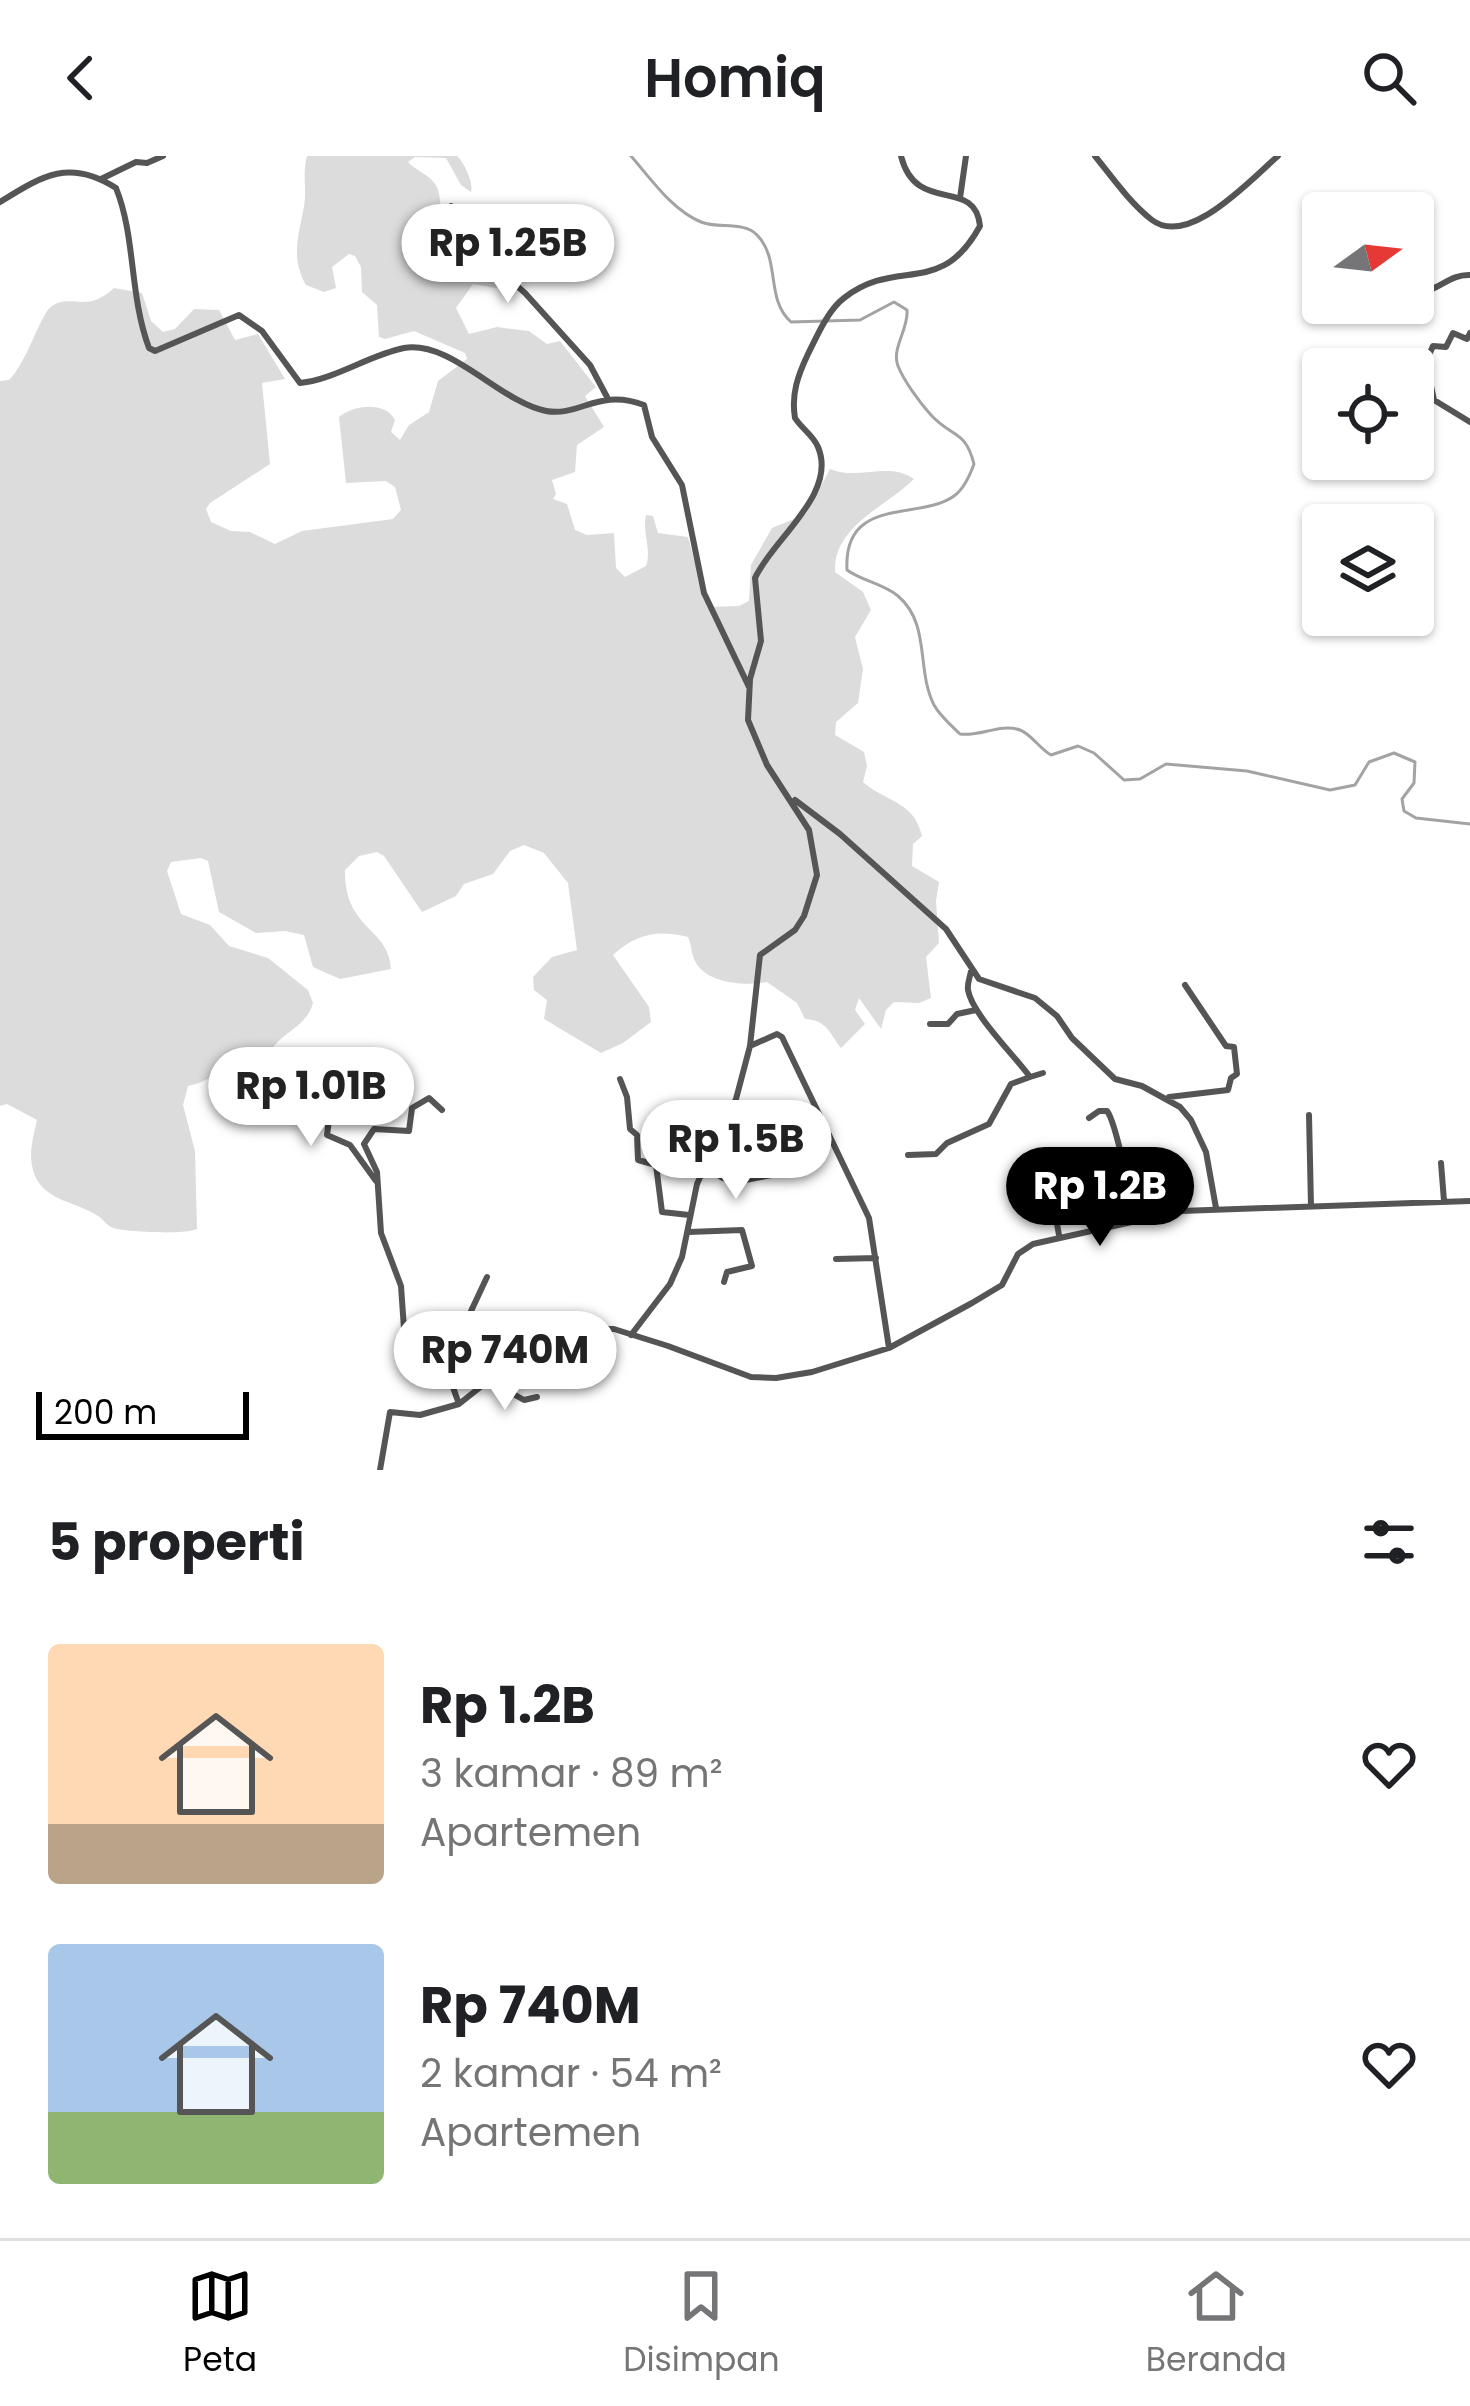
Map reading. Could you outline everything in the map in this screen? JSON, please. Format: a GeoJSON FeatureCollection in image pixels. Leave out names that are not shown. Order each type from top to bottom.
{"type":"FeatureCollection","features":[{"type":"Feature","properties":{"kind":"street"},"geometry":{"type":"LineString","coordinates":[[100,179],[136,162],[147,164],[164,156]]}},
{"type":"Feature","properties":{"kind":"street"},"geometry":{"type":"LineString","coordinates":[[631,1335],[670,1284],[689,1232],[688,1215],[709,1150],[736,1100],[751,1046],[760,955],[795,930],[818,875],[809,830],[756,742],[748,720],[761,641],[755,578],[806,507],[823,469],[816,442],[799,425],[793,407],[799,373],[845,297],[876,281],[934,272],[955,262],[980,226],[978,213],[960,198],[925,191],[907,173],[901,156]]}},
{"type":"Feature","properties":{"kind":"street"},"geometry":{"type":"LineString","coordinates":[[960,198],[966,156]]}},
{"type":"Feature","properties":{"kind":"street"},"geometry":{"type":"LineString","coordinates":[[1095,156],[1151,219],[1174,226],[1201,220],[1278,156]]}},
{"type":"Feature","properties":{"kind":"street"},"geometry":{"type":"LineString","coordinates":[[0,202],[47,174],[71,171],[100,179],[118,191],[135,308],[149,349],[155,351],[239,315],[262,331],[300,383],[409,347],[466,368],[515,401],[543,410],[555,412],[607,398],[645,406],[652,437],[682,485],[704,593],[751,690]]}},
{"type":"Feature","properties":{"kind":"street"},"geometry":{"type":"LineString","coordinates":[[451,206],[470,256],[525,293],[590,365],[607,398]]}},
{"type":"Feature","properties":{"kind":"street"},"geometry":{"type":"LineString","coordinates":[[1434,291],[1457,276],[1470,275]]}},
{"type":"Feature","properties":{"kind":"street"},"geometry":{"type":"LineString","coordinates":[[1470,333],[1467,338],[1452,333],[1446,347],[1433,346],[1426,362],[1434,400],[1470,422]]}},
{"type":"Feature","properties":{"kind":"street"},"geometry":{"type":"LineString","coordinates":[[791,798],[840,834],[946,929],[971,971],[984,981],[1035,998],[1115,1078],[1165,1097],[1186,1113],[1212,1168],[1216,1208]]}},
{"type":"Feature","properties":{"kind":"street"},"geometry":{"type":"LineString","coordinates":[[971,971],[968,990],[976,1010],[1030,1077]]}},
{"type":"Feature","properties":{"kind":"street"},"geometry":{"type":"LineString","coordinates":[[1165,1097],[1228,1090],[1237,1074],[1234,1047],[1226,1046],[1185,985]]}},
{"type":"Feature","properties":{"kind":"street"},"geometry":{"type":"LineString","coordinates":[[930,1024],[948,1024],[957,1014],[976,1010]]}},
{"type":"Feature","properties":{"kind":"street"},"geometry":{"type":"LineString","coordinates":[[751,1046],[777,1034],[782,1037],[869,1218],[889,1348]]}},
{"type":"Feature","properties":{"kind":"street"},"geometry":{"type":"LineString","coordinates":[[315,1061],[327,1070],[331,1086],[327,1135],[350,1145],[379,1186]]}},
{"type":"Feature","properties":{"kind":"street"},"geometry":{"type":"LineString","coordinates":[[908,1155],[936,1154],[947,1143],[989,1124],[1011,1084],[1043,1073]]}},
{"type":"Feature","properties":{"kind":"street"},"geometry":{"type":"LineString","coordinates":[[620,1078],[630,1130],[637,1135],[638,1160],[656,1165],[662,1212],[688,1215]]}},
{"type":"Feature","properties":{"kind":"street"},"geometry":{"type":"LineString","coordinates":[[442,1110],[426,1097],[412,1108],[409,1131],[372,1130],[364,1144],[377,1172],[381,1233],[401,1286],[405,1343],[450,1379],[459,1404]]}},
{"type":"Feature","properties":{"kind":"street"},"geometry":{"type":"LineString","coordinates":[[1090,1118],[1099,1111],[1107,1112],[1116,1123],[1134,1220]]}},
{"type":"Feature","properties":{"kind":"street"},"geometry":{"type":"LineString","coordinates":[[1309,1115],[1311,1206]]}},
{"type":"Feature","properties":{"kind":"street"},"geometry":{"type":"LineString","coordinates":[[1442,1163],[1444,1201]]}},
{"type":"Feature","properties":{"kind":"street"},"geometry":{"type":"LineString","coordinates":[[1038,1164],[1049,1173],[1059,1235]]}},
{"type":"Feature","properties":{"kind":"street"},"geometry":{"type":"LineString","coordinates":[[704,1169],[729,1182],[772,1175]]}},
{"type":"Feature","properties":{"kind":"street"},"geometry":{"type":"LineString","coordinates":[[380,1470],[390,1412],[423,1415],[459,1404],[516,1356],[553,1338],[598,1329],[631,1335],[760,1378],[812,1372],[889,1348],[1002,1285],[1018,1253],[1059,1235],[1216,1208],[1470,1201]]}},
{"type":"Feature","properties":{"kind":"street"},"geometry":{"type":"LineString","coordinates":[[689,1232],[742,1230],[752,1267],[727,1272],[724,1282]]}},
{"type":"Feature","properties":{"kind":"street"},"geometry":{"type":"LineString","coordinates":[[836,1259],[876,1258]]}},
{"type":"Feature","properties":{"kind":"street"},"geometry":{"type":"LineString","coordinates":[[487,1277],[457,1342],[499,1372],[515,1395],[524,1400],[537,1397]]}},
{"type":"Feature","properties":{"kind":"shaded area"},"geometry":{"type":"Polygon","coordinates":[[[307,156],[457,156],[460,159],[471,192],[461,185],[446,158],[415,157],[408,162],[436,185],[445,233],[455,247],[464,253],[474,247],[469,221],[485,223],[524,282],[495,288],[473,284],[456,308],[469,334],[497,327],[529,331],[547,344],[560,341],[596,387],[585,396],[604,427],[577,445],[575,472],[552,480],[553,499],[567,504],[575,530],[587,535],[614,533],[616,568],[625,577],[646,566],[646,515],[653,516],[658,533],[688,537],[707,607],[739,606],[749,601],[751,565],[772,528],[806,514],[830,469],[894,472],[914,479],[852,530],[837,556],[835,572],[863,592],[871,610],[855,637],[863,669],[858,703],[836,722],[835,735],[864,752],[863,782],[906,809],[918,824],[922,836],[913,844],[912,866],[939,882],[939,943],[926,957],[931,998],[919,1003],[894,1002],[886,1010],[881,1029],[859,998],[855,1010],[865,1024],[841,1048],[823,1025],[805,1019],[797,1003],[767,982],[712,977],[696,963],[688,937],[648,935],[613,955],[649,1007],[651,1022],[601,1053],[544,1019],[547,1000],[534,990],[533,977],[552,957],[577,950],[568,883],[544,853],[524,845],[510,851],[493,874],[464,884],[456,896],[422,912],[384,856],[377,852],[359,856],[345,870],[351,905],[383,944],[391,969],[340,979],[313,967],[304,935],[256,933],[219,912],[208,861],[171,862],[167,871],[181,914],[210,925],[229,946],[268,958],[308,990],[313,1003],[306,1018],[271,1050],[253,1051],[251,1059],[188,1086],[183,1105],[195,1151],[197,1229],[120,1229],[40,1184],[31,1161],[37,1120],[7,1104],[0,1106],[0,381],[16,372],[48,310],[59,303],[95,300],[114,288],[142,293],[151,321],[163,332],[175,329],[194,309],[219,310],[235,340],[258,334],[285,379],[262,383],[270,464],[210,503],[206,509],[211,522],[275,544],[302,531],[393,519],[401,510],[395,487],[386,481],[346,483],[339,417],[361,408],[384,410],[395,420],[391,432],[400,440],[409,425],[429,412],[438,381],[467,359],[465,353],[414,331],[379,337],[377,305],[362,292],[361,267],[355,256],[349,254],[332,267],[336,288],[324,292],[306,285],[297,255],[307,156]]]}},
{"type":"Feature","properties":{"kind":"waterway"},"geometry":{"type":"LineString","coordinates":[[631,156],[690,217],[745,228],[757,235],[769,255],[778,302],[791,322],[860,320],[894,302],[907,310],[898,366],[927,410],[966,445],[974,464],[954,496],[886,514],[857,530],[849,546],[847,570],[892,592],[908,607],[919,634],[934,705],[960,734],[1020,730],[1051,755],[1078,746],[1094,753],[1124,780],[1140,779],[1166,764],[1247,771],[1330,790],[1355,785],[1369,762],[1394,753],[1415,762],[1414,783],[1402,799],[1404,811],[1416,818],[1470,824]]}}]}
